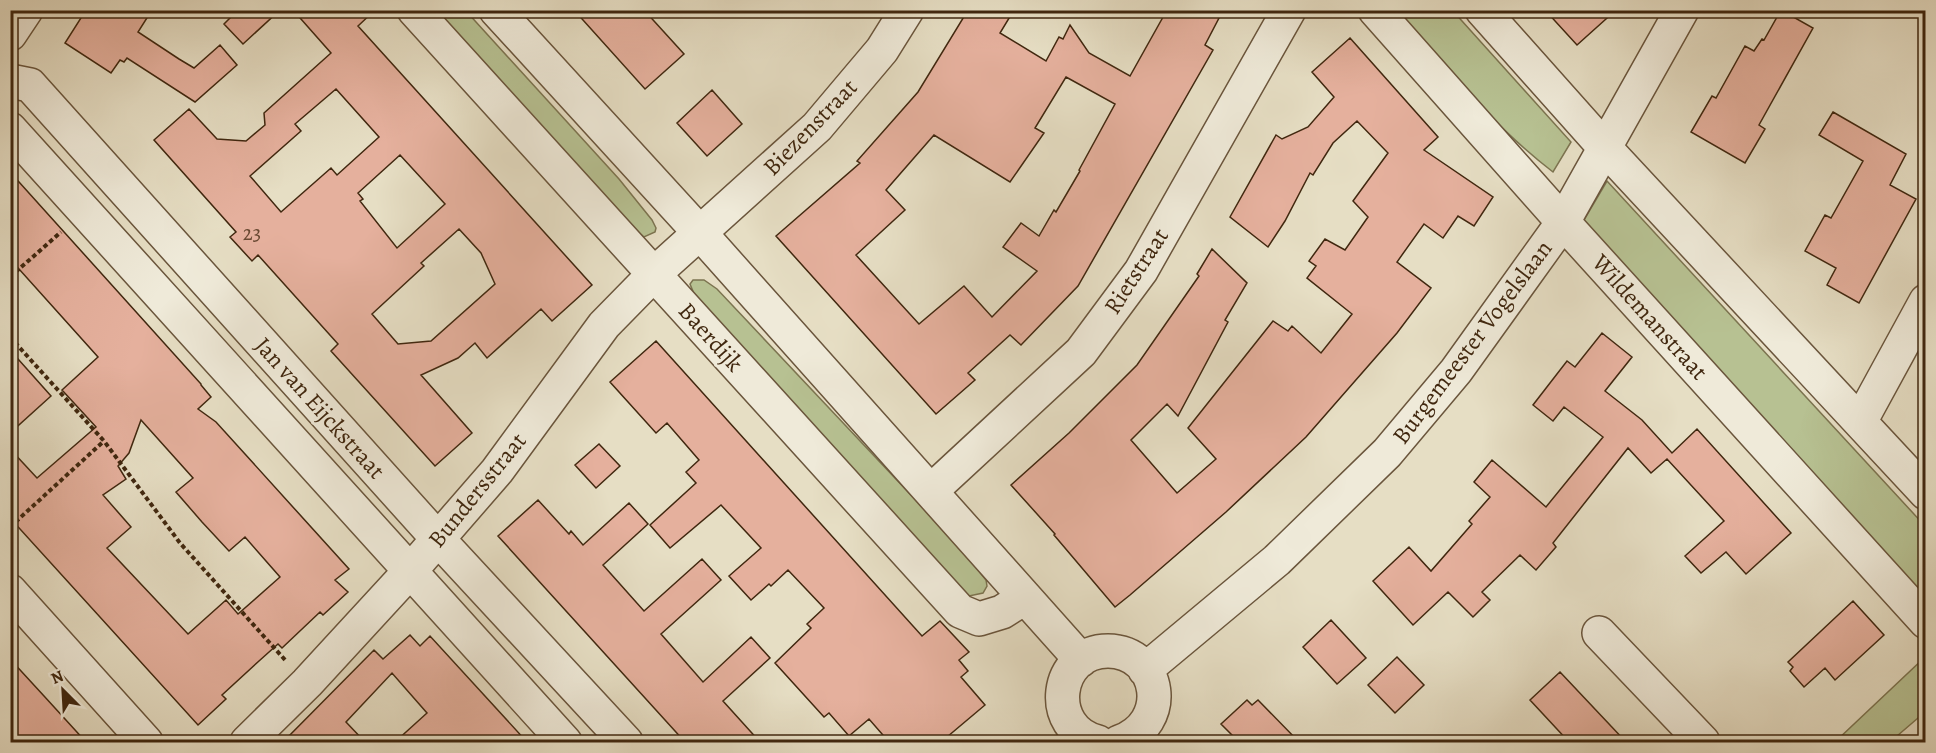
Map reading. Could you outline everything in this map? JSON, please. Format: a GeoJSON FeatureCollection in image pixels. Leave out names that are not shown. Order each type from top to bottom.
{"type":"FeatureCollection","features":[{"type":"Feature","properties":{"kind":"street"},"geometry":{"type":"LineString","coordinates":[[10,34],[26,10]]}},
{"type":"Feature","properties":{"kind":"street","name":"Baerdijk"},"geometry":{"type":"LineString","coordinates":[[414,10],[960,611],[979,619],[1002,612],[1024,598]]}},
{"type":"Feature","properties":{"kind":"street"},"geometry":{"type":"LineString","coordinates":[[496,10],[700,233],[1080,660]]}},
{"type":"Feature","properties":{"kind":"street","name":"Biezenstraat"},"geometry":{"type":"LineString","coordinates":[[700,233],[817,127],[882,50],[907,10]]}},
{"type":"Feature","properties":{"kind":"street","name":"Rietstraat"},"geometry":{"type":"LineString","coordinates":[[931,491],[1081,352],[1141,272],[1289,10]]}},
{"type":"Feature","properties":{"kind":"street","name":"Wildemanstraat"},"geometry":{"type":"LineString","coordinates":[[1376,10],[1563,222],[1926,622]]}},
{"type":"Feature","properties":{"kind":"street"},"geometry":{"type":"LineString","coordinates":[[1482,10],[1605,148],[1926,493]]}},
{"type":"Feature","properties":{"kind":"street","name":"Burgemeester Vogelslaan"},"geometry":{"type":"LineString","coordinates":[[1145,670],[1277,560],[1387,453],[1456,371],[1563,222],[1682,10]]}},
{"type":"Feature","properties":{"kind":"street","name":"Jan van Eijckstraat"},"geometry":{"type":"LineString","coordinates":[[10,81],[30,85],[438,539],[626,742]]}},
{"type":"Feature","properties":{"kind":"street","name":"Jan van Eijckstraat"},"geometry":{"type":"LineString","coordinates":[[10,129],[565,742]]}},
{"type":"Feature","properties":{"kind":"street","name":"Bundersstraat"},"geometry":{"type":"LineString","coordinates":[[248,742],[307,683],[411,570],[497,471],[604,324],[654,274],[700,233]]}},
{"type":"Feature","properties":{"kind":"street"},"geometry":{"type":"LineString","coordinates":[[1860,422],[1926,301]]}},
{"type":"Feature","properties":{"kind":"street"},"geometry":{"type":"LineString","coordinates":[[10,591],[146,742]]}},
{"type":"Feature","properties":{"kind":"street"},"geometry":{"type":"LineString","coordinates":[[1599,633],[1703,742]]}},
{"type":"Feature","properties":{"kind":"street"},"geometry":{"type":"LineString","coordinates":[[1082,740],[1068,721],[1062,705],[1063,688],[1069,672],[1080,660],[1099,652],[1118,652],[1131,657],[1150,677],[1154,691],[1154,707],[1149,719],[1135,739]]}},
{"type":"Feature","properties":{"kind":"path"},"geometry":{"type":"LineString","coordinates":[[10,278],[85,211]]}},
{"type":"Feature","properties":{"kind":"path"},"geometry":{"type":"LineString","coordinates":[[10,337],[104,441],[180,543],[307,683]]}},
{"type":"Feature","properties":{"kind":"path"},"geometry":{"type":"LineString","coordinates":[[10,527],[104,441]]}},
{"type":"Feature","properties":{"kind":"green space"},"geometry":{"type":"Polygon","coordinates":[[[428,11],[466,11],[619,179],[652,220],[656,228],[655,232],[644,237],[613,212],[428,11]]]}},
{"type":"Feature","properties":{"kind":"green space"},"geometry":{"type":"Polygon","coordinates":[[[1394,11],[1453,11],[1571,142],[1553,172],[1490,115],[1394,11]]]}},
{"type":"Feature","properties":{"kind":"green space"},"geometry":{"type":"Polygon","coordinates":[[[1607,181],[1925,526],[1925,608],[1578,230],[1607,181]]]}},
{"type":"Feature","properties":{"kind":"green space"},"geometry":{"type":"Polygon","coordinates":[[[693,280],[704,280],[717,289],[959,546],[986,580],[987,586],[983,593],[969,596],[959,589],[697,301],[690,284],[693,280]]]}},
{"type":"Feature","properties":{"kind":"green space"},"geometry":{"type":"Polygon","coordinates":[[[1925,657],[1925,712],[1890,742],[1835,742],[1925,657]]]}},
{"type":"Feature","properties":{"kind":"building"},"geometry":{"type":"Polygon","coordinates":[[[86,10],[152,10],[138,32],[179,59],[194,68],[220,45],[237,65],[195,102],[127,58],[124,62],[120,60],[111,73],[65,43],[86,10]]]}},
{"type":"Feature","properties":{"kind":"building"},"geometry":{"type":"Polygon","coordinates":[[[238,10],[280,10],[243,44],[224,24],[238,10]]]}},
{"type":"Feature","properties":{"kind":"building"},"geometry":{"type":"Polygon","coordinates":[[[293,10],[375,10],[358,26],[592,285],[552,321],[541,309],[487,358],[475,343],[458,358],[421,375],[472,433],[435,466],[331,351],[338,344],[258,255],[252,261],[230,237],[236,232],[154,140],[189,109],[217,139],[246,141],[265,125],[264,113],[331,53],[293,10]],[[336,89],[295,124],[301,131],[250,176],[281,212],[331,168],[337,175],[379,137],[336,89]],[[400,155],[358,193],[363,199],[360,201],[397,248],[445,204],[400,155]],[[459,229],[421,263],[424,266],[372,314],[398,344],[431,341],[495,284],[481,253],[459,229]]]}},
{"type":"Feature","properties":{"kind":"building"},"geometry":{"type":"Polygon","coordinates":[[[574,10],[644,10],[684,54],[645,89],[574,10]]]}},
{"type":"Feature","properties":{"kind":"building"},"geometry":{"type":"Polygon","coordinates":[[[968,10],[1014,10],[1000,33],[1046,61],[1059,37],[1063,39],[1070,25],[1089,53],[1130,76],[1167,10],[1205,10],[1219,18],[1205,45],[1213,50],[1078,286],[1021,345],[1010,335],[968,373],[975,380],[936,414],[776,236],[860,163],[857,161],[918,92],[968,10]],[[1066,77],[1035,128],[1044,133],[1010,182],[934,135],[886,190],[905,210],[856,255],[919,324],[964,286],[992,317],[1037,271],[1003,247],[1021,223],[1039,236],[1080,171],[1115,104],[1066,77]]]}},
{"type":"Feature","properties":{"kind":"building"},"geometry":{"type":"Polygon","coordinates":[[[1545,10],[1616,10],[1577,45],[1545,10]]]}},
{"type":"Feature","properties":{"kind":"building"},"geometry":{"type":"Polygon","coordinates":[[[1781,10],[1813,28],[1759,125],[1765,129],[1745,163],[1691,132],[1712,96],[1716,98],[1745,46],[1754,51],[1762,39],[1764,40],[1781,10]]]}},
{"type":"Feature","properties":{"kind":"building"},"geometry":{"type":"Polygon","coordinates":[[[1350,38],[1438,137],[1424,150],[1493,197],[1474,226],[1458,216],[1443,238],[1424,224],[1397,262],[1431,288],[1397,333],[1306,437],[1226,512],[1115,607],[1011,485],[1069,433],[1137,365],[1199,276],[1197,274],[1212,249],[1247,283],[1225,320],[1228,322],[1178,416],[1167,404],[1131,440],[1177,493],[1216,459],[1188,428],[1273,321],[1288,331],[1292,326],[1321,353],[1352,314],[1307,278],[1316,266],[1309,261],[1325,239],[1345,250],[1368,217],[1353,201],[1388,153],[1357,121],[1333,143],[1313,175],[1310,173],[1285,221],[1268,247],[1230,217],[1276,135],[1282,139],[1308,127],[1334,97],[1312,72],[1350,38]]]}},
{"type":"Feature","properties":{"kind":"building"},"geometry":{"type":"Polygon","coordinates":[[[712,90],[742,124],[707,156],[677,123],[712,90]]]}},
{"type":"Feature","properties":{"kind":"building"},"geometry":{"type":"Polygon","coordinates":[[[1833,112],[1906,154],[1890,185],[1916,199],[1859,303],[1827,285],[1836,268],[1805,251],[1825,215],[1831,218],[1863,161],[1819,135],[1833,112]]]}},
{"type":"Feature","properties":{"kind":"building"},"geometry":{"type":"Polygon","coordinates":[[[10,172],[201,384],[211,397],[198,409],[216,422],[349,569],[335,580],[348,592],[323,615],[320,612],[282,648],[278,644],[222,695],[226,699],[198,725],[10,518],[10,449],[37,478],[96,427],[62,390],[98,357],[10,259],[10,172]],[[141,420],[129,453],[118,466],[126,479],[103,495],[131,527],[107,548],[188,634],[226,600],[238,614],[280,577],[245,537],[229,551],[202,522],[176,492],[193,478],[141,420]]]}},
{"type":"Feature","properties":{"kind":"building"},"geometry":{"type":"Polygon","coordinates":[[[1602,333],[1632,357],[1605,391],[1642,420],[1672,453],[1697,429],[1791,533],[1746,574],[1726,552],[1701,573],[1685,556],[1724,521],[1667,459],[1651,473],[1628,448],[1553,543],[1556,547],[1536,570],[1520,555],[1482,592],[1490,600],[1473,617],[1448,592],[1413,625],[1373,581],[1409,547],[1431,571],[1472,524],[1469,521],[1490,497],[1474,482],[1492,460],[1546,507],[1603,437],[1564,407],[1553,421],[1533,405],[1567,361],[1575,367],[1602,333]]]}},
{"type":"Feature","properties":{"kind":"building"},"geometry":{"type":"Polygon","coordinates":[[[656,341],[922,636],[940,621],[969,652],[959,660],[968,671],[961,677],[985,705],[941,742],[889,742],[869,719],[849,736],[829,713],[824,717],[775,663],[811,628],[807,624],[824,608],[788,570],[751,600],[729,576],[761,548],[721,505],[670,548],[650,525],[696,483],[686,472],[699,460],[667,423],[656,433],[610,382],[656,341]]]}},
{"type":"Feature","properties":{"kind":"building"},"geometry":{"type":"Polygon","coordinates":[[[10,350],[51,396],[10,433],[10,350]]]}},
{"type":"Feature","properties":{"kind":"building"},"geometry":{"type":"Polygon","coordinates":[[[599,444],[620,466],[596,488],[575,465],[599,444]]]}},
{"type":"Feature","properties":{"kind":"building"},"geometry":{"type":"Polygon","coordinates":[[[538,500],[569,534],[571,531],[583,545],[629,503],[648,524],[603,565],[644,611],[702,559],[721,580],[661,634],[703,682],[751,637],[770,658],[723,701],[760,742],[685,742],[498,536],[538,500]]]}},
{"type":"Feature","properties":{"kind":"building"},"geometry":{"type":"Polygon","coordinates":[[[1853,601],[1884,635],[1835,680],[1825,668],[1804,687],[1790,671],[1793,667],[1788,662],[1853,601]]]}},
{"type":"Feature","properties":{"kind":"building"},"geometry":{"type":"Polygon","coordinates":[[[1331,620],[1366,658],[1337,684],[1303,647],[1331,620]]]}},
{"type":"Feature","properties":{"kind":"building"},"geometry":{"type":"Polygon","coordinates":[[[410,635],[420,646],[430,636],[527,742],[395,742],[427,713],[392,673],[346,722],[365,742],[283,742],[374,650],[383,659],[410,635]]]}},
{"type":"Feature","properties":{"kind":"building"},"geometry":{"type":"Polygon","coordinates":[[[1397,657],[1424,685],[1395,713],[1368,685],[1397,657]]]}},
{"type":"Feature","properties":{"kind":"building"},"geometry":{"type":"Polygon","coordinates":[[[10,659],[44,696],[86,742],[10,742],[10,659]]]}},
{"type":"Feature","properties":{"kind":"building"},"geometry":{"type":"Polygon","coordinates":[[[1560,672],[1626,742],[1569,742],[1530,700],[1560,672]]]}},
{"type":"Feature","properties":{"kind":"building"},"geometry":{"type":"Polygon","coordinates":[[[1247,700],[1252,705],[1258,700],[1299,742],[1239,742],[1221,724],[1247,700]]]}}]}
